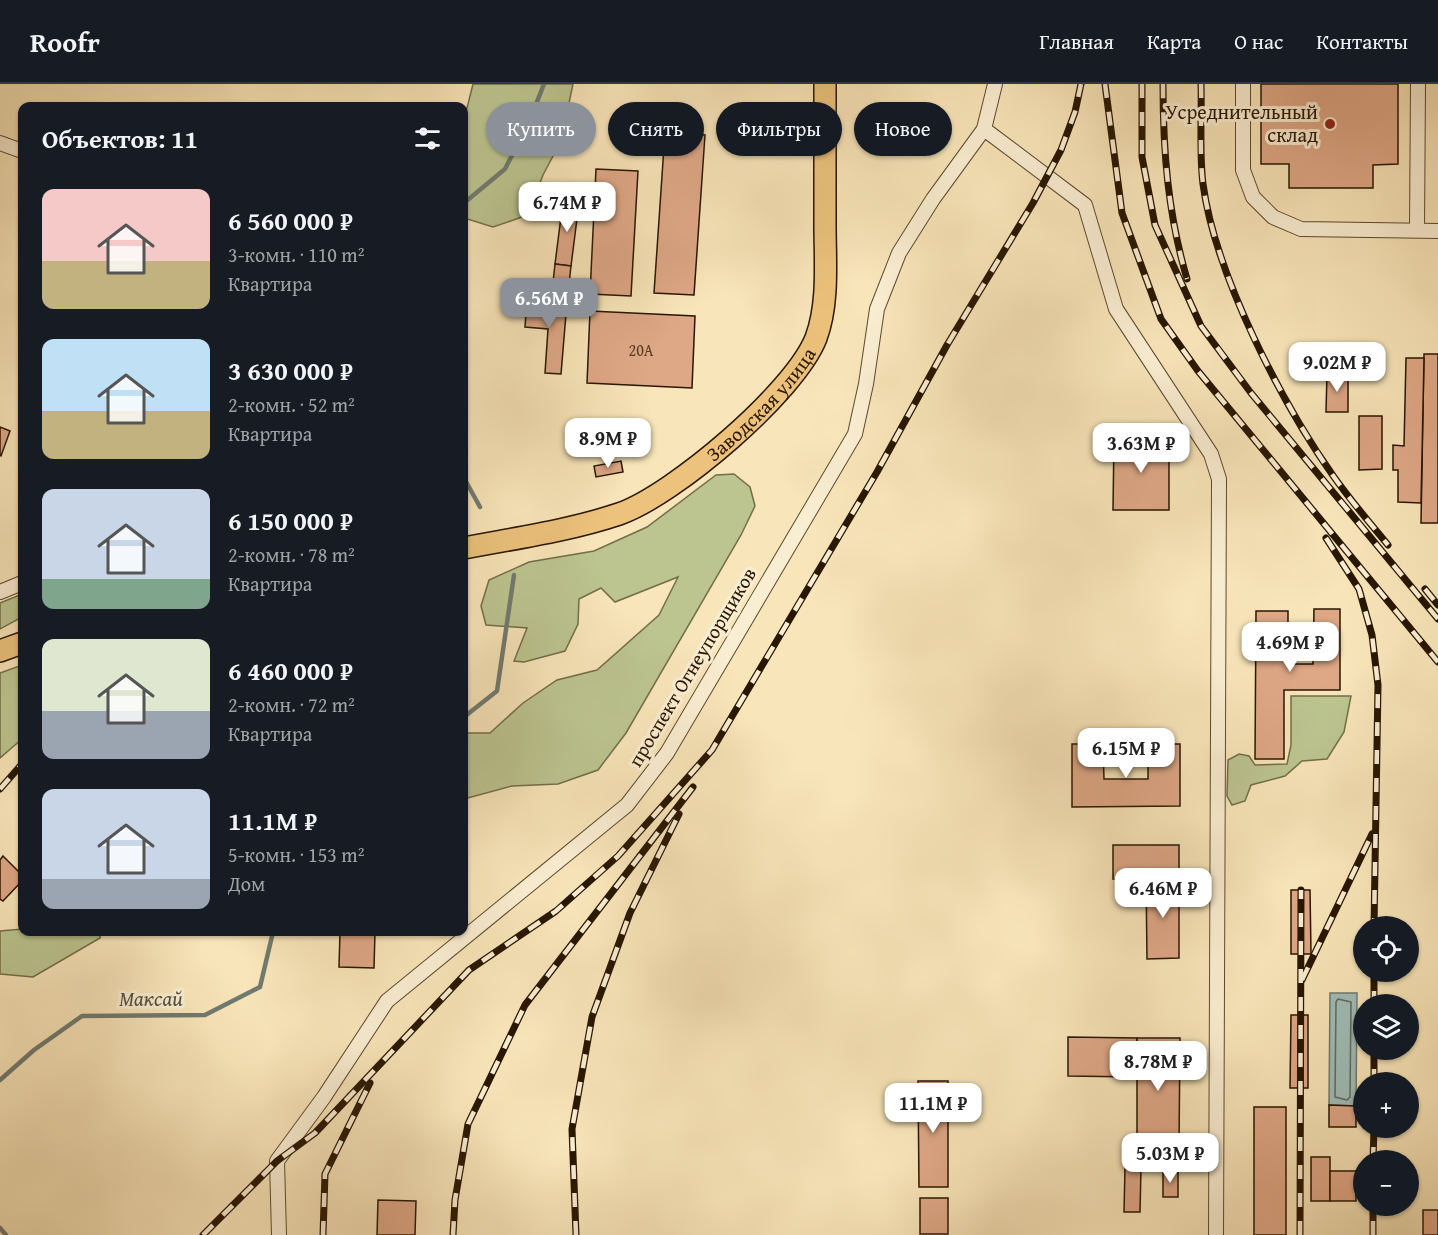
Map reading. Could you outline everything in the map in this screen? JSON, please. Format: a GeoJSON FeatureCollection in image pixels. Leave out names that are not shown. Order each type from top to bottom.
{"type":"FeatureCollection","features":[{"type":"Feature","properties":{"kind":"main road","name":"Заводская улица"},"geometry":{"type":"LineString","coordinates":[[468,547],[574,528],[621,513],[669,487],[722,444],[766,404],[789,379],[816,338],[821,317],[825,277],[825,84]]}},
{"type":"Feature","properties":{"kind":"main road"},"geometry":{"type":"LineString","coordinates":[[0,651],[18,644]]}},
{"type":"Feature","properties":{"kind":"street"},"geometry":{"type":"LineString","coordinates":[[995,84],[984,129],[1085,205],[1116,309],[1211,454],[1219,479],[1216,1235]]}},
{"type":"Feature","properties":{"kind":"street"},"geometry":{"type":"LineString","coordinates":[[1243,84],[1243,170],[1253,197],[1273,217],[1301,229],[1438,231]]}},
{"type":"Feature","properties":{"kind":"street"},"geometry":{"type":"LineString","coordinates":[[1417,230],[1418,84]]}},
{"type":"Feature","properties":{"kind":"street","name":"проспект Огнеупорщиков"},"geometry":{"type":"LineString","coordinates":[[468,935],[627,805],[667,753],[855,434],[866,384],[877,309],[899,253],[933,199],[984,129]]}},
{"type":"Feature","properties":{"kind":"street"},"geometry":{"type":"LineString","coordinates":[[0,143],[18,150]]}},
{"type":"Feature","properties":{"kind":"street"},"geometry":{"type":"LineString","coordinates":[[0,592],[18,585]]}},
{"type":"Feature","properties":{"kind":"street","name":"проспект Огнеупорщиков"},"geometry":{"type":"LineString","coordinates":[[279,1235],[277,1161],[324,1098],[387,1001],[467,936]]}},
{"type":"Feature","properties":{"kind":"green space"},"geometry":{"type":"Polygon","coordinates":[[[473,84],[573,84],[569,102],[486,102],[486,156],[553,156],[543,175],[528,215],[493,227],[468,219],[468,104],[473,84]]]}},
{"type":"Feature","properties":{"kind":"green space"},"geometry":{"type":"Polygon","coordinates":[[[734,474],[750,487],[755,506],[741,535],[626,733],[598,770],[558,784],[512,786],[468,798],[468,733],[490,733],[523,703],[557,680],[597,670],[659,615],[678,577],[615,602],[601,588],[579,599],[578,624],[565,651],[524,662],[514,661],[527,628],[486,625],[481,606],[489,580],[529,562],[594,551],[647,527],[716,475],[734,474]]]}},
{"type":"Feature","properties":{"kind":"green space"},"geometry":{"type":"Polygon","coordinates":[[[18,596],[18,619],[0,629],[0,603],[18,596]]]}},
{"type":"Feature","properties":{"kind":"green space"},"geometry":{"type":"Polygon","coordinates":[[[18,666],[18,742],[0,758],[0,673],[18,666]]]}},
{"type":"Feature","properties":{"kind":"green space"},"geometry":{"type":"Polygon","coordinates":[[[1291,696],[1351,696],[1344,732],[1327,759],[1302,761],[1285,776],[1251,785],[1245,801],[1232,805],[1227,796],[1228,760],[1239,754],[1249,756],[1255,765],[1287,764],[1291,745],[1291,696]]]}},
{"type":"Feature","properties":{"kind":"green space"},"geometry":{"type":"Polygon","coordinates":[[[18,929],[18,936],[100,936],[100,938],[33,977],[0,974],[0,931],[18,929]]]}},
{"type":"Feature","properties":{"kind":"water"},"geometry":{"type":"Polygon","coordinates":[[[1330,993],[1357,993],[1353,994],[1353,1060],[1356,1060],[1356,1072],[1353,1072],[1353,1106],[1329,1105],[1330,993]]]}},
{"type":"Feature","properties":{"kind":"building","name":"Усреднительный склад"},"geometry":{"type":"Polygon","coordinates":[[[1261,84],[1398,84],[1398,164],[1373,165],[1373,188],[1289,188],[1289,164],[1261,164],[1261,84]]]}},
{"type":"Feature","properties":{"kind":"building"},"geometry":{"type":"Polygon","coordinates":[[[663,156],[704,156],[694,295],[654,293],[663,156]]]}},
{"type":"Feature","properties":{"kind":"building"},"geometry":{"type":"Polygon","coordinates":[[[596,169],[638,171],[631,296],[590,294],[596,169]]]}},
{"type":"Feature","properties":{"kind":"building"},"geometry":{"type":"Polygon","coordinates":[[[563,201],[579,203],[571,266],[555,264],[563,201]]]}},
{"type":"Feature","properties":{"kind":"building"},"geometry":{"type":"Polygon","coordinates":[[[555,264],[571,266],[567,302],[551,301],[555,264]]]}},
{"type":"Feature","properties":{"kind":"building"},"geometry":{"type":"Polygon","coordinates":[[[527,299],[567,302],[561,374],[545,373],[548,329],[525,327],[527,299]]]}},
{"type":"Feature","properties":{"kind":"building"},"geometry":{"type":"Polygon","coordinates":[[[590,311],[695,316],[692,388],[587,383],[590,311]]]}},
{"type":"Feature","properties":{"kind":"building"},"geometry":{"type":"Polygon","coordinates":[[[1424,354],[1438,354],[1438,523],[1421,523],[1424,354]]]}},
{"type":"Feature","properties":{"kind":"building"},"geometry":{"type":"Polygon","coordinates":[[[1406,358],[1424,358],[1421,503],[1398,502],[1398,470],[1393,470],[1393,445],[1404,446],[1406,358]]]}},
{"type":"Feature","properties":{"kind":"building"},"geometry":{"type":"Polygon","coordinates":[[[1327,373],[1348,374],[1348,412],[1326,412],[1327,373]]]}},
{"type":"Feature","properties":{"kind":"building"},"geometry":{"type":"Polygon","coordinates":[[[1359,416],[1382,416],[1382,469],[1359,470],[1359,416]]]}},
{"type":"Feature","properties":{"kind":"building"},"geometry":{"type":"Polygon","coordinates":[[[0,427],[10,431],[1,456],[0,455],[0,427]]]}},
{"type":"Feature","properties":{"kind":"building"},"geometry":{"type":"Polygon","coordinates":[[[1114,438],[1169,439],[1169,510],[1113,510],[1114,438]]]}},
{"type":"Feature","properties":{"kind":"building"},"geometry":{"type":"Polygon","coordinates":[[[621,461],[623,472],[596,477],[594,466],[621,461]]]}},
{"type":"Feature","properties":{"kind":"building"},"geometry":{"type":"Polygon","coordinates":[[[1314,609],[1340,609],[1340,690],[1284,690],[1284,759],[1255,759],[1256,611],[1288,611],[1288,664],[1313,664],[1314,609]]]}},
{"type":"Feature","properties":{"kind":"building"},"geometry":{"type":"Polygon","coordinates":[[[1072,744],[1103,744],[1104,779],[1148,779],[1148,744],[1180,744],[1180,806],[1072,807],[1072,744]]]}},
{"type":"Feature","properties":{"kind":"building"},"geometry":{"type":"Polygon","coordinates":[[[1113,845],[1179,845],[1179,880],[1113,879],[1113,845]]]}},
{"type":"Feature","properties":{"kind":"building"},"geometry":{"type":"Polygon","coordinates":[[[3,856],[18,871],[18,885],[3,901],[0,899],[0,860],[3,856]]]}},
{"type":"Feature","properties":{"kind":"building"},"geometry":{"type":"Polygon","coordinates":[[[1146,879],[1179,880],[1179,958],[1147,959],[1146,879]]]}},
{"type":"Feature","properties":{"kind":"building"},"geometry":{"type":"Polygon","coordinates":[[[1291,890],[1310,890],[1311,954],[1291,954],[1291,890]]]}},
{"type":"Feature","properties":{"kind":"building"},"geometry":{"type":"Polygon","coordinates":[[[340,936],[375,936],[374,968],[339,967],[340,936]]]}},
{"type":"Feature","properties":{"kind":"building"},"geometry":{"type":"Polygon","coordinates":[[[1291,1015],[1308,1015],[1308,1088],[1290,1088],[1291,1015]]]}},
{"type":"Feature","properties":{"kind":"building"},"geometry":{"type":"Polygon","coordinates":[[[1068,1037],[1137,1038],[1137,1077],[1068,1076],[1068,1037]]]}},
{"type":"Feature","properties":{"kind":"building"},"geometry":{"type":"Polygon","coordinates":[[[1137,1038],[1180,1038],[1179,1147],[1137,1146],[1137,1038]]]}},
{"type":"Feature","properties":{"kind":"building"},"geometry":{"type":"Polygon","coordinates":[[[918,1081],[948,1081],[948,1187],[919,1187],[918,1081]]]}},
{"type":"Feature","properties":{"kind":"building"},"geometry":{"type":"Polygon","coordinates":[[[1329,1105],[1353,1106],[1353,1127],[1329,1127],[1329,1105]]]}},
{"type":"Feature","properties":{"kind":"building"},"geometry":{"type":"Polygon","coordinates":[[[1254,1107],[1286,1107],[1286,1235],[1254,1235],[1254,1107]]]}},
{"type":"Feature","properties":{"kind":"building"},"geometry":{"type":"Polygon","coordinates":[[[1311,1157],[1330,1157],[1330,1201],[1311,1201],[1311,1157]]]}},
{"type":"Feature","properties":{"kind":"building"},"geometry":{"type":"Polygon","coordinates":[[[1125,1168],[1141,1168],[1140,1212],[1124,1212],[1125,1168]]]}},
{"type":"Feature","properties":{"kind":"building"},"geometry":{"type":"Polygon","coordinates":[[[1163,1170],[1178,1170],[1178,1197],[1163,1197],[1163,1170]]]}},
{"type":"Feature","properties":{"kind":"building"},"geometry":{"type":"Polygon","coordinates":[[[1330,1171],[1353,1171],[1353,1201],[1330,1201],[1330,1171]]]}},
{"type":"Feature","properties":{"kind":"building"},"geometry":{"type":"Polygon","coordinates":[[[920,1198],[948,1198],[948,1234],[920,1234],[920,1198]]]}},
{"type":"Feature","properties":{"kind":"building"},"geometry":{"type":"Polygon","coordinates":[[[378,1200],[416,1201],[415,1235],[377,1235],[378,1200]]]}},
{"type":"Feature","properties":{"kind":"building"},"geometry":{"type":"Polygon","coordinates":[[[1423,1210],[1438,1210],[1438,1235],[1423,1235],[1423,1210]]]}},
{"type":"Feature","properties":{"kind":"waterway","name":"Максай"},"geometry":{"type":"LineString","coordinates":[[468,200],[505,169],[529,122],[544,84]]}},
{"type":"Feature","properties":{"kind":"waterway","name":"Максай"},"geometry":{"type":"LineString","coordinates":[[468,485],[480,507]]}},
{"type":"Feature","properties":{"kind":"waterway","name":"Максай"},"geometry":{"type":"LineString","coordinates":[[468,714],[497,691],[514,575]]}},
{"type":"Feature","properties":{"kind":"waterway","name":"Максай"},"geometry":{"type":"LineString","coordinates":[[0,1080],[34,1050],[82,1016],[205,1015],[260,987],[272,936]]}},
{"type":"Feature","properties":{"kind":"waterway","name":"Максай"},"geometry":{"type":"LineString","coordinates":[[0,1228],[6,1235]]}},
{"type":"Feature","properties":{"kind":"railway"},"geometry":{"type":"LineString","coordinates":[[203,1235],[277,1161],[315,1133],[469,970],[556,911],[618,856],[712,750],[877,472],[947,345],[1033,203],[1061,150],[1075,112],[1081,84]]}},
{"type":"Feature","properties":{"kind":"railway"},"geometry":{"type":"LineString","coordinates":[[1105,84],[1122,213],[1161,319],[1198,371],[1438,662]]}},
{"type":"Feature","properties":{"kind":"railway"},"geometry":{"type":"LineString","coordinates":[[1142,84],[1142,157],[1155,225],[1201,326],[1251,393],[1438,619]]}},
{"type":"Feature","properties":{"kind":"railway"},"geometry":{"type":"LineString","coordinates":[[1163,84],[1168,183],[1175,231],[1187,279]]}},
{"type":"Feature","properties":{"kind":"railway"},"geometry":{"type":"LineString","coordinates":[[1201,84],[1203,184],[1221,257],[1236,297],[1293,413],[1334,477],[1388,545]]}},
{"type":"Feature","properties":{"kind":"railway"},"geometry":{"type":"LineString","coordinates":[[1326,538],[1359,589],[1372,635],[1378,685],[1374,916]]}},
{"type":"Feature","properties":{"kind":"railway"},"geometry":{"type":"LineString","coordinates":[[1425,589],[1438,605]]}},
{"type":"Feature","properties":{"kind":"railway"},"geometry":{"type":"LineString","coordinates":[[0,789],[18,769]]}},
{"type":"Feature","properties":{"kind":"railway"},"geometry":{"type":"LineString","coordinates":[[453,1235],[455,1200],[468,1124],[525,1005],[693,787]]}},
{"type":"Feature","properties":{"kind":"railway"},"geometry":{"type":"LineString","coordinates":[[576,1235],[572,1129],[592,1017],[630,913],[679,814]]}},
{"type":"Feature","properties":{"kind":"railway"},"geometry":{"type":"LineString","coordinates":[[1302,980],[1372,834]]}},
{"type":"Feature","properties":{"kind":"railway"},"geometry":{"type":"LineString","coordinates":[[1300,1235],[1301,890]]}},
{"type":"Feature","properties":{"kind":"railway"},"geometry":{"type":"LineString","coordinates":[[1374,982],[1374,994]]}},
{"type":"Feature","properties":{"kind":"railway"},"geometry":{"type":"LineString","coordinates":[[1374,1060],[1374,1072]]}},
{"type":"Feature","properties":{"kind":"railway"},"geometry":{"type":"LineString","coordinates":[[323,1235],[325,1174],[370,1083]]}},
{"type":"Feature","properties":{"kind":"railway"},"geometry":{"type":"LineString","coordinates":[[1373,1150],[1374,1138]]}},
{"type":"Feature","properties":{"kind":"railway"},"geometry":{"type":"LineString","coordinates":[[1373,1216],[1373,1235]]}},
{"type":"Feature","properties":{"kind":"place","name":"Усреднительный склад"},"geometry":{"type":"Point","coordinates":[1330,124]}}]}
